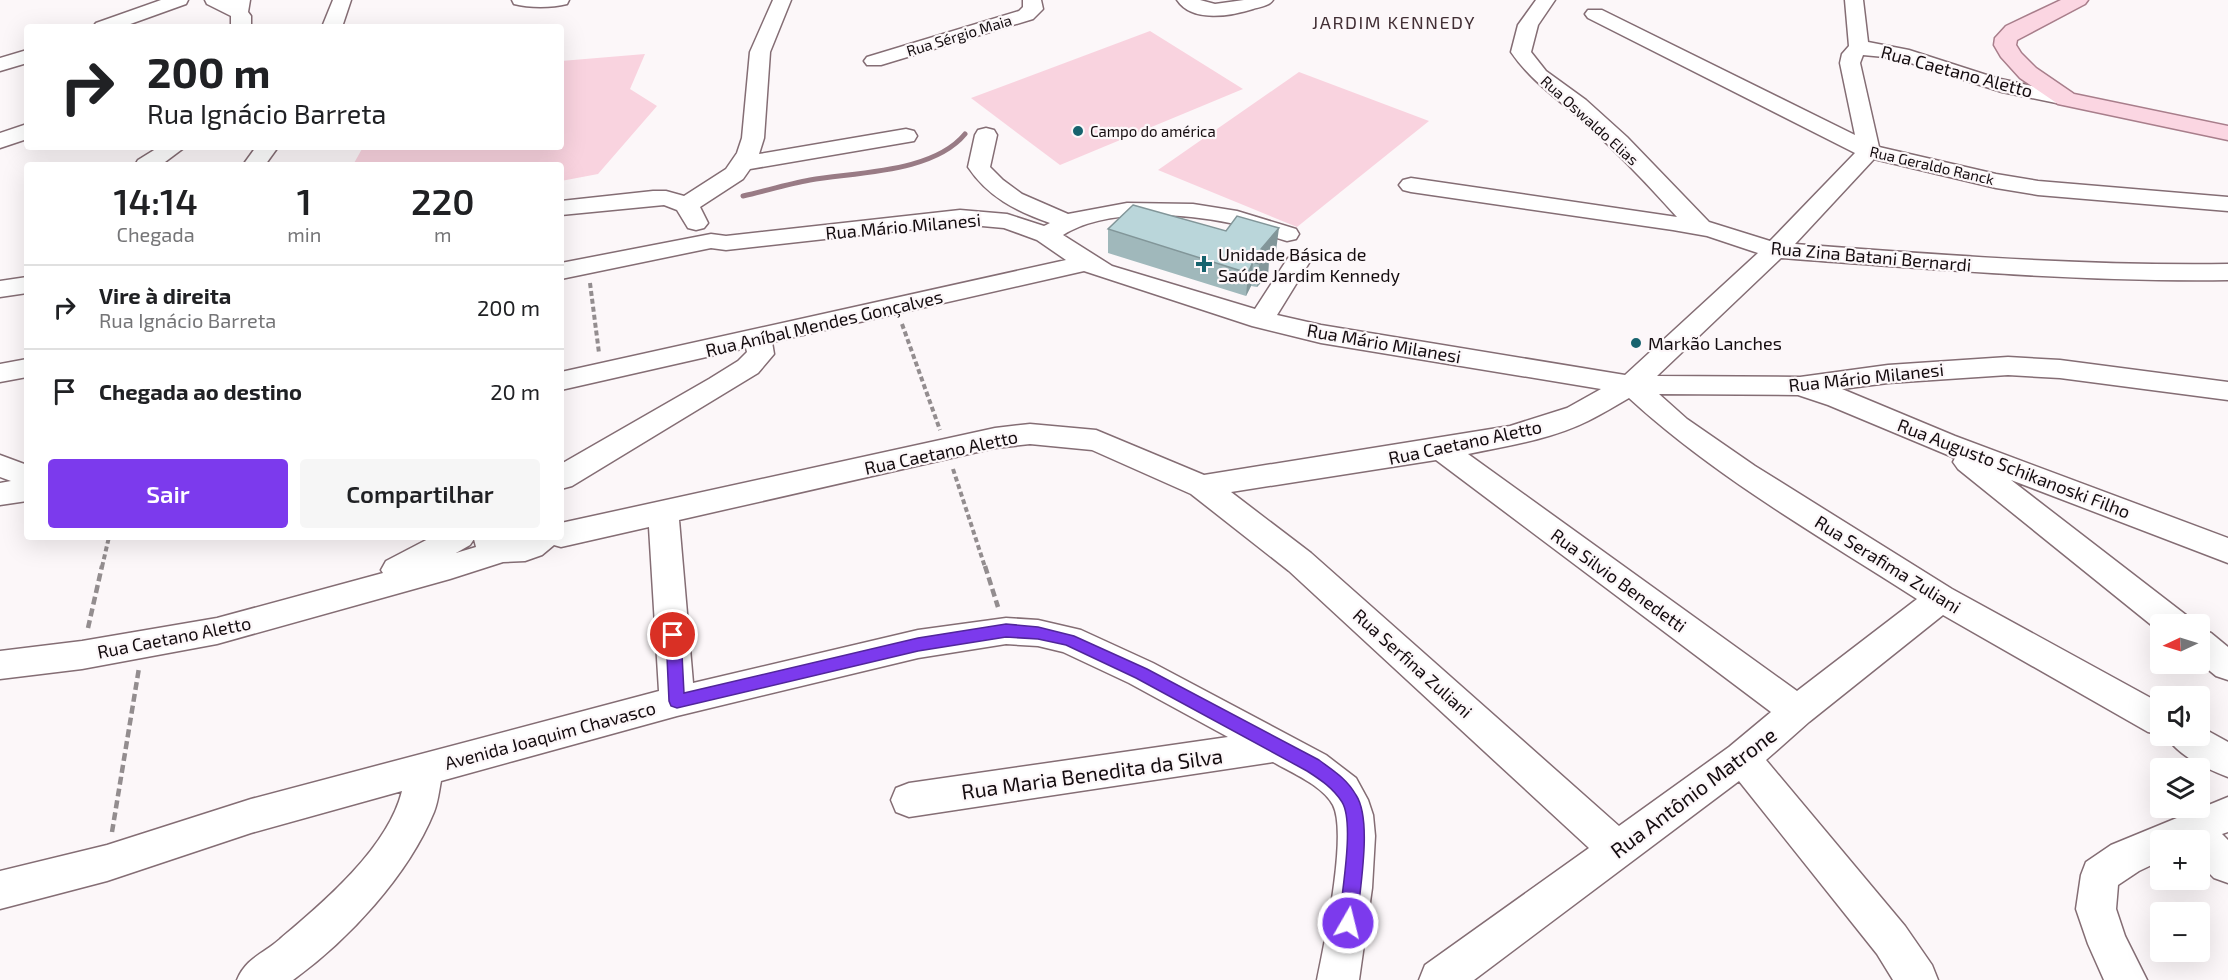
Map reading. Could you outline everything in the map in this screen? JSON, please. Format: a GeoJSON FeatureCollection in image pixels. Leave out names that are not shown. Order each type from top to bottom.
{"type":"FeatureCollection","features":[{"type":"Feature","properties":{"kind":"main road"},"geometry":{"type":"LineString","coordinates":[[2067,99],[2028,73],[2012,57],[2005,45],[2006,38],[2014,31],[2078,0]]}},
{"type":"Feature","properties":{"kind":"main road","name":"Rua Caetano Aletto"},"geometry":{"type":"LineString","coordinates":[[2067,99],[2228,133]]}},
{"type":"Feature","properties":{"kind":"street"},"geometry":{"type":"LineString","coordinates":[[110,24],[178,0]]}},
{"type":"Feature","properties":{"kind":"street"},"geometry":{"type":"LineString","coordinates":[[214,0],[240,13]]}},
{"type":"Feature","properties":{"kind":"street"},"geometry":{"type":"LineString","coordinates":[[333,24],[342,0]]}},
{"type":"Feature","properties":{"kind":"street"},"geometry":{"type":"LineString","coordinates":[[521,0],[560,0]]}},
{"type":"Feature","properties":{"kind":"street"},"geometry":{"type":"LineString","coordinates":[[687,205],[735,174],[743,163],[753,138],[760,52],[782,0]]}},
{"type":"Feature","properties":{"kind":"street","name":"Rua Sérgio Maia"},"geometry":{"type":"LineString","coordinates":[[874,61],[1026,15],[1033,9],[1032,0]]}},
{"type":"Feature","properties":{"kind":"street"},"geometry":{"type":"LineString","coordinates":[[1192,4],[1211,11],[1228,10],[1264,0]]}},
{"type":"Feature","properties":{"kind":"street","name":"Rua Oswaldo Elias"},"geometry":{"type":"LineString","coordinates":[[1546,0],[1528,25],[1521,52],[1539,75],[1578,105],[1619,142],[1701,228]]}},
{"type":"Feature","properties":{"kind":"street"},"geometry":{"type":"LineString","coordinates":[[1854,0],[1859,49]]}},
{"type":"Feature","properties":{"kind":"street","name":"Rua Geraldo Ranck"},"geometry":{"type":"LineString","coordinates":[[1595,14],[1869,151],[1996,181],[2038,188],[2228,204]]}},
{"type":"Feature","properties":{"kind":"street","name":"Rua Caetano Aletto"},"geometry":{"type":"LineString","coordinates":[[564,534],[995,438],[1030,434],[1096,440],[1202,486],[1442,449],[1510,436],[1577,416],[1631,385],[1827,200],[1869,151],[1850,63],[1851,55],[1859,49],[1870,48],[1902,54],[1982,80],[2067,99]]}},
{"type":"Feature","properties":{"kind":"street"},"geometry":{"type":"LineString","coordinates":[[0,65],[24,57]]}},
{"type":"Feature","properties":{"kind":"street"},"geometry":{"type":"LineString","coordinates":[[0,141],[24,132]]}},
{"type":"Feature","properties":{"kind":"street"},"geometry":{"type":"LineString","coordinates":[[986,135],[979,167],[987,179],[1032,210],[1070,221]]}},
{"type":"Feature","properties":{"kind":"street"},"geometry":{"type":"LineString","coordinates":[[743,163],[906,136]]}},
{"type":"Feature","properties":{"kind":"street"},"geometry":{"type":"LineString","coordinates":[[151,162],[169,150]]}},
{"type":"Feature","properties":{"kind":"street","name":"Rua Zina Batani Bernardi"},"geometry":{"type":"LineString","coordinates":[[1411,185],[1701,228],[1775,250],[2043,270],[2150,273],[2228,272]]}},
{"type":"Feature","properties":{"kind":"street"},"geometry":{"type":"LineString","coordinates":[[564,208],[660,198],[679,201],[687,205],[701,234],[711,241]]}},
{"type":"Feature","properties":{"kind":"street"},"geometry":{"type":"LineString","coordinates":[[1046,235],[1070,221],[1106,213],[1151,210],[1199,211],[1232,216],[1287,234]]}},
{"type":"Feature","properties":{"kind":"street","name":"Rua Mário Milanesi"},"geometry":{"type":"LineString","coordinates":[[564,270],[711,241],[726,243],[960,217],[1007,221],[1046,235],[1087,263],[1123,279],[1261,320],[1322,334],[1631,385],[1800,386],[1888,374],[2008,366],[2060,369],[2228,391]]}},
{"type":"Feature","properties":{"kind":"street","name":"Rua Aníbal Mendes Gonçalves"},"geometry":{"type":"LineString","coordinates":[[564,380],[1087,263]]}},
{"type":"Feature","properties":{"kind":"street"},"geometry":{"type":"LineString","coordinates":[[1261,320],[1297,263]]}},
{"type":"Feature","properties":{"kind":"street"},"geometry":{"type":"LineString","coordinates":[[564,481],[748,367],[761,354],[758,338]]}},
{"type":"Feature","properties":{"kind":"street"},"geometry":{"type":"LineString","coordinates":[[0,373],[24,369]]}},
{"type":"Feature","properties":{"kind":"street","name":"Rua Serafima Zuliani"},"geometry":{"type":"LineString","coordinates":[[1631,385],[1677,426],[1745,474],[1941,598],[2150,715]]}},
{"type":"Feature","properties":{"kind":"street","name":"Rua Augusto Schikanoski Filho"},"geometry":{"type":"LineString","coordinates":[[1800,386],[1838,398],[1945,443],[2228,551]]}},
{"type":"Feature","properties":{"kind":"street"},"geometry":{"type":"LineString","coordinates":[[1945,443],[2161,614]]}},
{"type":"Feature","properties":{"kind":"street","name":"Rua Silvio Benedetti"},"geometry":{"type":"LineString","coordinates":[[1442,449],[1797,711]]}},
{"type":"Feature","properties":{"kind":"street"},"geometry":{"type":"LineString","coordinates":[[0,466],[24,475]]}},
{"type":"Feature","properties":{"kind":"street","name":"Rua Serfina Zuliani"},"geometry":{"type":"LineString","coordinates":[[1202,486],[1300,562],[1618,849]]}},
{"type":"Feature","properties":{"kind":"street"},"geometry":{"type":"LineString","coordinates":[[0,494],[24,490]]}},
{"type":"Feature","properties":{"kind":"street","name":"Rua Caetano Aletto"},"geometry":{"type":"LineString","coordinates":[[564,517],[586,513],[648,515]]}},
{"type":"Feature","properties":{"kind":"street"},"geometry":{"type":"LineString","coordinates":[[648,515],[677,701]]}},
{"type":"Feature","properties":{"kind":"street","name":"Rua Caetano Aletto"},"geometry":{"type":"LineString","coordinates":[[346,596],[453,540]]}},
{"type":"Feature","properties":{"kind":"street","name":"Rua Caetano Aletto"},"geometry":{"type":"LineString","coordinates":[[0,665],[82,655],[217,631],[346,596],[495,544],[513,552],[544,540]]}},
{"type":"Feature","properties":{"kind":"street","name":"Rua Antônio Matrone"},"geometry":{"type":"LineString","coordinates":[[1440,980],[1742,758],[1797,711],[1941,598]]}},
{"type":"Feature","properties":{"kind":"street","name":"Avenida Joaquim Chavasco"},"geometry":{"type":"LineString","coordinates":[[0,890],[107,863],[251,816],[677,701],[918,644],[1017,631],[1069,640],[1141,674],[1313,766],[1338,783],[1351,801],[1357,823],[1351,904],[1338,980]]}},
{"type":"Feature","properties":{"kind":"street"},"geometry":{"type":"LineString","coordinates":[[2210,652],[2228,666]]}},
{"type":"Feature","properties":{"kind":"street","name":"Rua Maria Benedita da Silva"},"geometry":{"type":"LineString","coordinates":[[909,800],[1276,746]]}},
{"type":"Feature","properties":{"kind":"street"},"geometry":{"type":"LineString","coordinates":[[2203,746],[2228,761]]}},
{"type":"Feature","properties":{"kind":"street"},"geometry":{"type":"LineString","coordinates":[[1742,758],[1891,940],[1917,980]]}},
{"type":"Feature","properties":{"kind":"street"},"geometry":{"type":"LineString","coordinates":[[258,980],[289,958],[346,908],[391,853],[416,810],[426,769]]}},
{"type":"Feature","properties":{"kind":"street"},"geometry":{"type":"LineString","coordinates":[[2189,830],[2228,814]]}},
{"type":"Feature","properties":{"kind":"street"},"geometry":{"type":"LineString","coordinates":[[2126,980],[2108,944],[2096,909],[2100,875],[2125,858],[2150,847]]}},
{"type":"Feature","properties":{"kind":"street"},"geometry":{"type":"LineString","coordinates":[[2210,856],[2228,865]]}},
{"type":"Feature","properties":{"kind":"path"},"geometry":{"type":"LineString","coordinates":[[588,266],[602,372]]}},
{"type":"Feature","properties":{"kind":"path"},"geometry":{"type":"LineString","coordinates":[[82,655],[108,540]]}},
{"type":"Feature","properties":{"kind":"path"},"geometry":{"type":"LineString","coordinates":[[107,863],[143,645]]}},
{"type":"Feature","properties":{"kind":"shaded area","name":"Campo do américa"},"geometry":{"type":"Polygon","coordinates":[[[1150,31],[1243,89],[1060,165],[971,98],[1150,31]]]}},
{"type":"Feature","properties":{"kind":"shaded area"},"geometry":{"type":"Polygon","coordinates":[[[645,54],[630,89],[657,106],[598,174],[564,180],[564,162],[355,162],[361,150],[564,150],[564,61],[645,54]]]}},
{"type":"Feature","properties":{"kind":"shaded area"},"geometry":{"type":"Polygon","coordinates":[[[1299,72],[1429,121],[1297,227],[1158,170],[1299,72]]]}},
{"type":"Feature","properties":{"kind":"building"},"geometry":{"type":"Polygon","coordinates":[[[1133,205],[1226,231],[1237,216],[1279,228],[1261,249],[1270,251],[1259,264],[1253,262],[1248,273],[1108,229],[1133,205]]]}},
{"type":"Feature","properties":{"kind":"waterway"},"geometry":{"type":"LineString","coordinates":[[743,196],[793,183],[914,164],[934,157],[951,147],[965,134]]}},
{"type":"Feature","properties":{"kind":"place","name":"Campo do américa"},"geometry":{"type":"Point","coordinates":[1078,131]}},
{"type":"Feature","properties":{"kind":"place","name":"Unidade Básica de Saúde Jardim Kennedy"},"geometry":{"type":"Point","coordinates":[1204,264]}},
{"type":"Feature","properties":{"kind":"place","name":"Markão Lanches"},"geometry":{"type":"Point","coordinates":[1636,343]}},
{"type":"Feature","properties":{"kind":"district","name":"JARDIM KENNEDY"},"geometry":{"type":"Point","coordinates":[1394,22]}},
{"type":"Feature","properties":{"kind":"route"},"geometry":{"type":"LineString","coordinates":[[673,635],[677,701],[918,644],[1006,631],[1038,633],[1069,640],[1141,674],[1313,766],[1338,783],[1351,801],[1357,823],[1348,923]]}}]}
